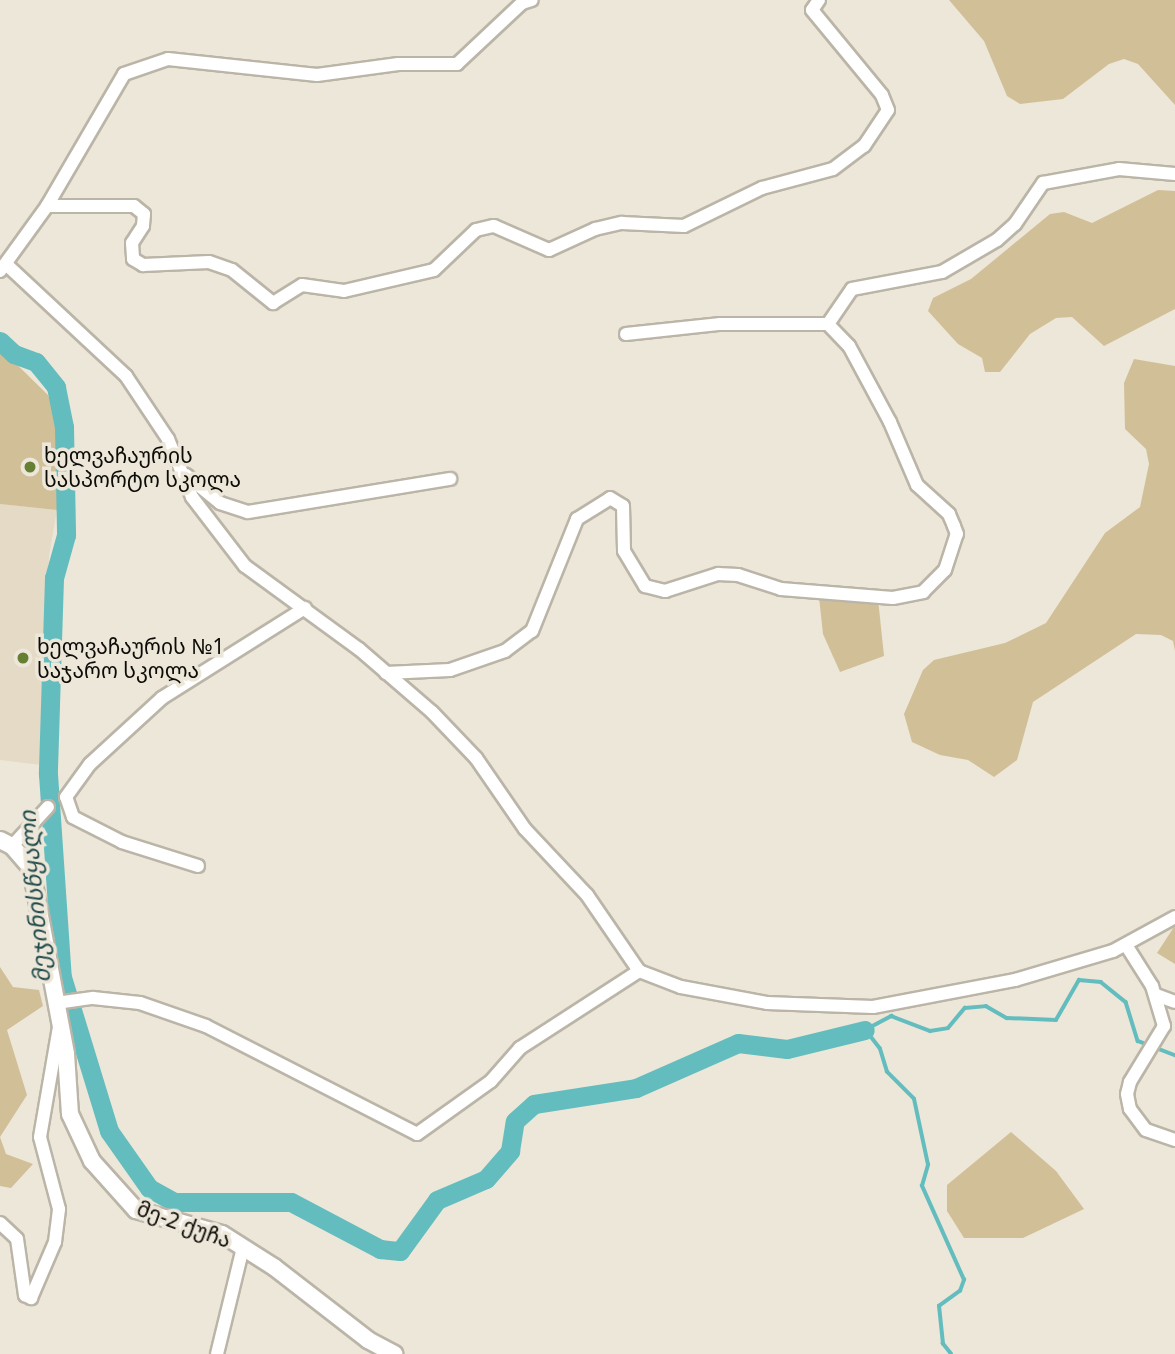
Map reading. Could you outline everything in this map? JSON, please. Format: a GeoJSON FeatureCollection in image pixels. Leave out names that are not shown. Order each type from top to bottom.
{"type":"FeatureCollection","features":[{"type":"Feature","properties":{"kind":"street"},"geometry":{"type":"LineString","coordinates":[[532,0],[522,3],[457,64],[398,64],[317,75],[168,59],[124,74],[47,206],[3,268],[126,376],[186,475],[192,496],[237,557],[386,673],[476,758],[525,829],[587,895],[639,971],[681,987],[767,1003],[873,1007],[1015,979],[1126,945],[1175,917]]}},
{"type":"Feature","properties":{"kind":"street"},"geometry":{"type":"LineString","coordinates":[[47,206],[134,206],[144,214],[143,226],[132,243],[133,260],[143,265],[209,262],[232,270],[273,303],[302,285],[344,291],[434,270],[476,230],[494,226],[549,250],[595,229],[622,223],[684,226],[762,188],[833,169],[864,146],[888,110],[882,95],[812,10],[819,0]]}},
{"type":"Feature","properties":{"kind":"street"},"geometry":{"type":"LineString","coordinates":[[828,324],[852,289],[942,272],[997,240],[1015,224],[1043,183],[1119,169],[1175,174]]}},
{"type":"Feature","properties":{"kind":"street"},"geometry":{"type":"LineString","coordinates":[[386,673],[450,670],[505,651],[532,631],[577,519],[610,498],[623,506],[624,551],[645,586],[665,591],[718,574],[738,575],[781,589],[893,598],[923,592],[945,570],[957,534],[949,513],[917,485],[890,422],[849,345],[828,324],[720,324],[626,334]]}},
{"type":"Feature","properties":{"kind":"street"},"geometry":{"type":"LineString","coordinates":[[186,475],[220,503],[248,512],[450,479]]}},
{"type":"Feature","properties":{"kind":"street"},"geometry":{"type":"LineString","coordinates":[[198,866],[122,842],[73,817],[66,797],[90,764],[162,698],[305,608]]}},
{"type":"Feature","properties":{"kind":"street"},"geometry":{"type":"LineString","coordinates":[[6,843],[48,807]]}},
{"type":"Feature","properties":{"kind":"street","name":"მე-2 ქუჩა"},"geometry":{"type":"LineString","coordinates":[[6,843],[31,868],[60,1002],[60,1023],[75,1131],[116,1193],[136,1210],[199,1225],[243,1247],[368,1340],[394,1354]]}},
{"type":"Feature","properties":{"kind":"street"},"geometry":{"type":"LineString","coordinates":[[1126,945],[1156,995],[1164,1026],[1159,1040],[1130,1082],[1126,1094],[1130,1110],[1146,1130],[1175,1140]]}},
{"type":"Feature","properties":{"kind":"street"},"geometry":{"type":"LineString","coordinates":[[60,1002],[82,999],[140,1003],[206,1026],[417,1134],[491,1081],[520,1048],[639,971]]}},
{"type":"Feature","properties":{"kind":"street"},"geometry":{"type":"LineString","coordinates":[[1156,995],[1175,1002]]}},
{"type":"Feature","properties":{"kind":"street"},"geometry":{"type":"LineString","coordinates":[[0,1223],[17,1239],[25,1295],[31,1298],[55,1242],[59,1209],[40,1137],[60,1023]]}},
{"type":"Feature","properties":{"kind":"street"},"geometry":{"type":"LineString","coordinates":[[217,1354],[243,1247]]}},
{"type":"Feature","properties":{"kind":"shaded area"},"geometry":{"type":"Polygon","coordinates":[[[949,0],[1175,0],[1175,105],[1138,64],[1124,59],[1109,64],[1063,99],[1020,104],[1007,96],[984,41],[949,0]]]}},
{"type":"Feature","properties":{"kind":"shaded area"},"geometry":{"type":"Polygon","coordinates":[[[1158,190],[1175,191],[1175,309],[1104,346],[1072,317],[1056,318],[1030,334],[1000,372],[985,372],[982,358],[958,344],[928,311],[933,298],[971,279],[1050,214],[1064,212],[1092,223],[1158,190]]]}},
{"type":"Feature","properties":{"kind":"shaded area","name":"ხელვაჩაურის სასპორტო სკოლა"},"geometry":{"type":"Polygon","coordinates":[[[0,348],[48,395],[62,429],[57,510],[0,504],[0,348]]]}},
{"type":"Feature","properties":{"kind":"shaded area"},"geometry":{"type":"Polygon","coordinates":[[[1134,359],[1175,366],[1175,651],[1173,641],[1161,635],[1136,634],[1033,702],[1017,760],[994,777],[968,760],[940,755],[912,742],[904,714],[923,670],[934,660],[1005,643],[1046,623],[1105,533],[1140,507],[1149,464],[1146,449],[1125,429],[1124,383],[1134,359]]]}},
{"type":"Feature","properties":{"kind":"shaded area","name":"ხელვაჩაურის №1 საჯარო სკოლა"},"geometry":{"type":"Polygon","coordinates":[[[0,504],[57,510],[49,556],[42,765],[0,760],[0,504]]]}},
{"type":"Feature","properties":{"kind":"shaded area"},"geometry":{"type":"Polygon","coordinates":[[[819,597],[878,599],[884,656],[840,672],[823,634],[819,597]]]}},
{"type":"Feature","properties":{"kind":"shaded area"},"geometry":{"type":"Polygon","coordinates":[[[1175,928],[1175,964],[1157,953],[1175,928]]]}},
{"type":"Feature","properties":{"kind":"shaded area"},"geometry":{"type":"Polygon","coordinates":[[[0,967],[13,987],[39,990],[43,1006],[7,1030],[27,1095],[0,1137],[0,967]]]}},
{"type":"Feature","properties":{"kind":"shaded area"},"geometry":{"type":"Polygon","coordinates":[[[1011,1132],[1056,1171],[1084,1209],[1023,1238],[964,1238],[947,1211],[947,1185],[1011,1132]]]}},
{"type":"Feature","properties":{"kind":"shaded area"},"geometry":{"type":"Polygon","coordinates":[[[0,1137],[6,1154],[33,1164],[11,1188],[0,1186],[0,1137]]]}},
{"type":"Feature","properties":{"kind":"waterway","name":"მეჯინისწყალი"},"geometry":{"type":"LineString","coordinates":[[0,341],[14,354],[36,362],[56,387],[64,427],[66,535],[54,578],[48,774],[62,977],[109,1131],[149,1188],[174,1202],[291,1202],[380,1249],[400,1251],[437,1200],[486,1179],[510,1151],[515,1121],[534,1104],[636,1088],[738,1043],[787,1049],[865,1030]]}},
{"type":"Feature","properties":{"kind":"waterway"},"geometry":{"type":"LineString","coordinates":[[951,1354],[943,1344],[939,1306],[960,1291],[964,1280],[922,1186],[928,1165],[914,1099],[887,1072],[880,1049],[865,1030],[891,1016],[930,1031],[948,1028],[965,1008],[986,1006],[1007,1018],[1056,1020],[1079,980],[1101,982],[1126,1002],[1138,1041],[1175,1055]]}},
{"type":"Feature","properties":{"kind":"place","name":"ხელვაჩაურის სასპორტო სკოლა"},"geometry":{"type":"Point","coordinates":[30,467]}},
{"type":"Feature","properties":{"kind":"place","name":"ხელვაჩაურის №1 საჯარო სკოლა"},"geometry":{"type":"Point","coordinates":[23,658]}}]}
